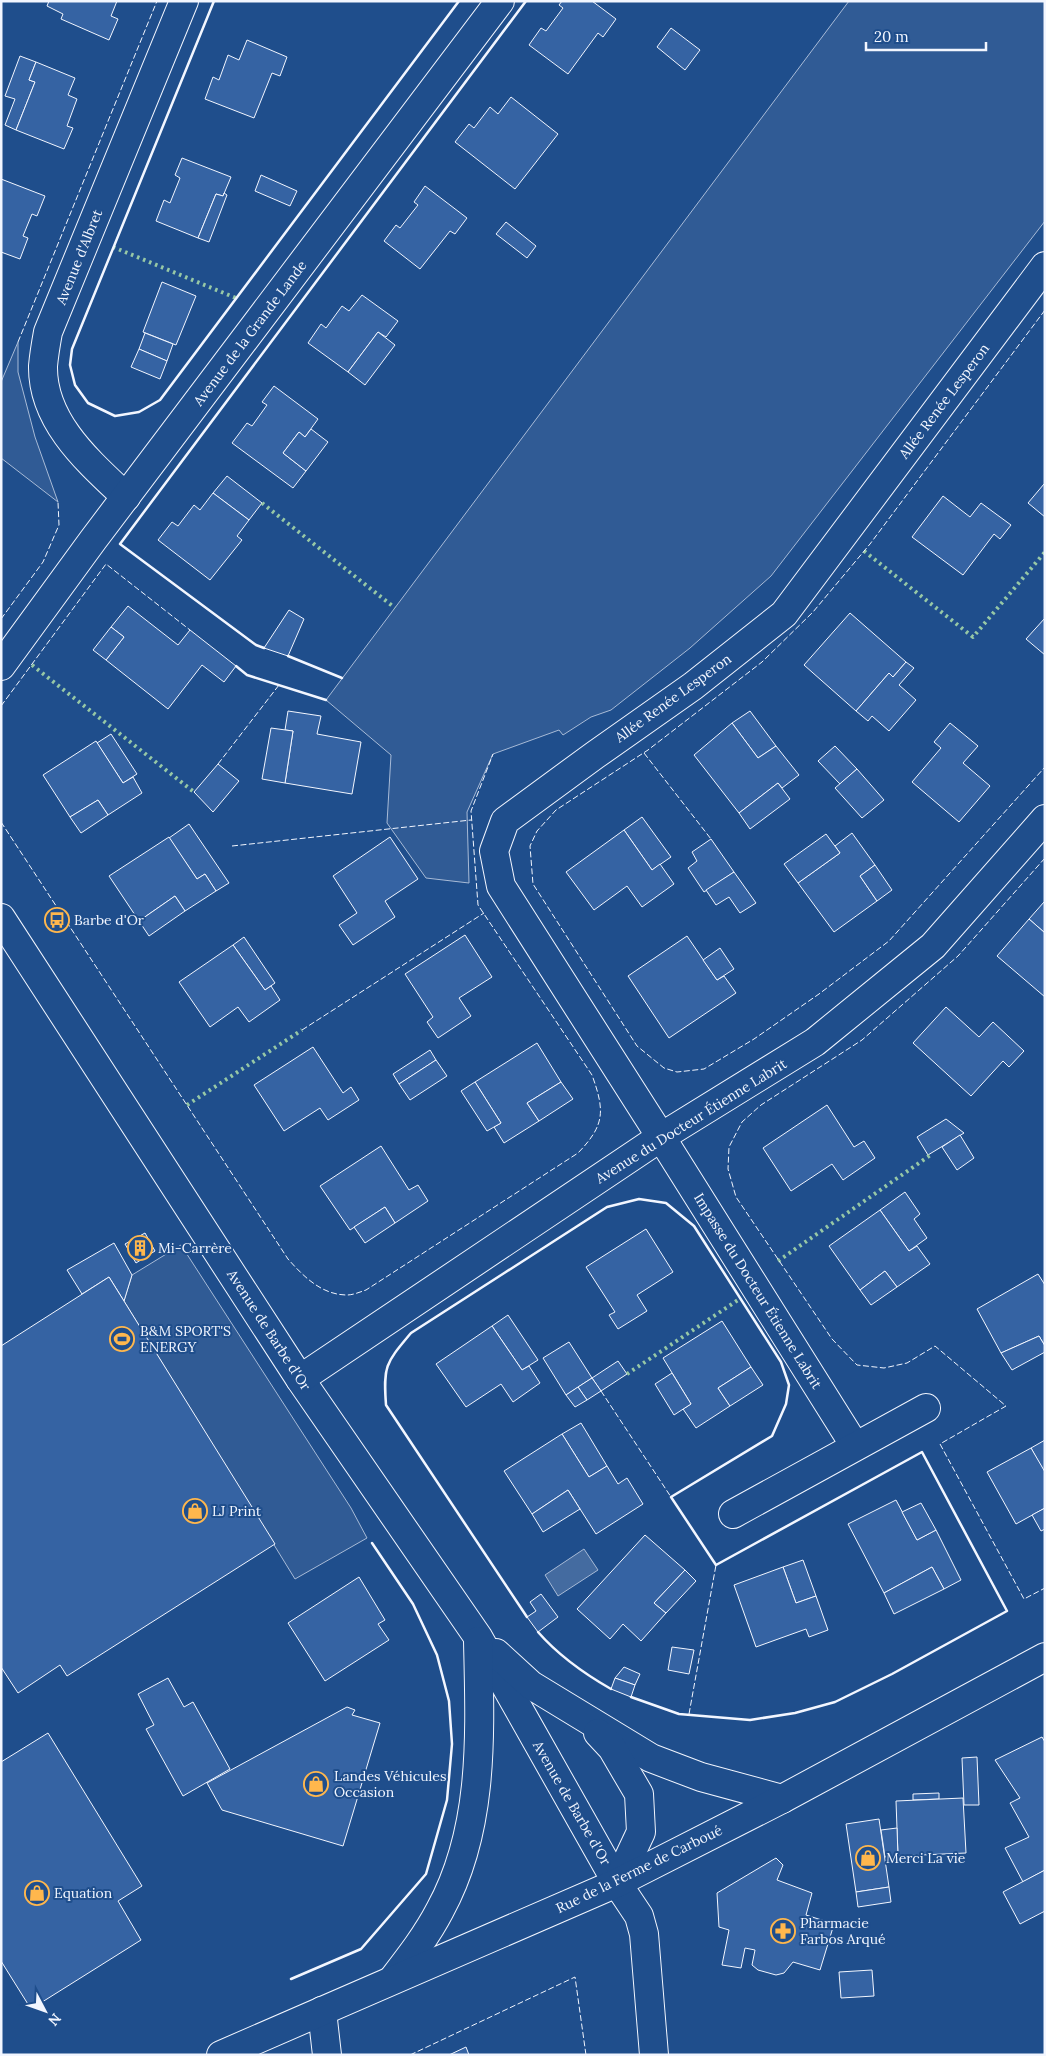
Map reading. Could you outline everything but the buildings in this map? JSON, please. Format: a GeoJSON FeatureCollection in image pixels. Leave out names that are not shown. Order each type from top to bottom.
{"type":"FeatureCollection","features":[{"type":"Feature","properties":{"kind":"street","name":"Avenue d'Albret"},"geometry":{"type":"LineString","coordinates":[[126,497],[66,436],[48,402],[43,367],[48,332],[184,1]]}},
{"type":"Feature","properties":{"kind":"street","name":"Avenue de la Grande Lande"},"geometry":{"type":"LineString","coordinates":[[1,666],[93,540],[500,1]]}},
{"type":"Feature","properties":{"kind":"street","name":"Allée Renée Lesperon"},"geometry":{"type":"LineString","coordinates":[[661,1136],[501,886],[494,851],[505,821],[694,686],[784,614],[1045,266]]}},
{"type":"Feature","properties":{"kind":"street","name":"Avenue du Docteur Étienne Labrit"},"geometry":{"type":"LineString","coordinates":[[300,1379],[661,1136],[815,1042],[933,946],[1045,819]]}},
{"type":"Feature","properties":{"kind":"street","name":"Avenue de Barbe d'Or"},"geometry":{"type":"LineString","coordinates":[[1,918],[300,1379],[478,1637],[617,1883]]}},
{"type":"Feature","properties":{"kind":"street","name":"Impasse du Docteur Étienne Labrit"},"geometry":{"type":"LineString","coordinates":[[661,1136],[856,1446]]}},
{"type":"Feature","properties":{"kind":"street"},"geometry":{"type":"LineString","coordinates":[[733,1514],[926,1408]]}},
{"type":"Feature","properties":{"kind":"street","name":"Avenue de Barbe d'Or"},"geometry":{"type":"LineString","coordinates":[[478,1637],[531,1685],[651,1758],[702,1777],[782,1800]]}},
{"type":"Feature","properties":{"kind":"street"},"geometry":{"type":"LineString","coordinates":[[391,1981],[418,1946],[441,1910],[459,1866],[471,1822],[480,1740],[478,1637]]}},
{"type":"Feature","properties":{"kind":"street","name":"Rue de la Ferme de Carboué"},"geometry":{"type":"LineString","coordinates":[[221,2055],[617,1883],[782,1800],[1045,1657]]}},
{"type":"Feature","properties":{"kind":"street","name":"Avenue de Barbe d'Or"},"geometry":{"type":"LineString","coordinates":[[584,1718],[612,1748],[639,1794],[641,1832],[617,1883]]}},
{"type":"Feature","properties":{"kind":"street"},"geometry":{"type":"LineString","coordinates":[[617,1883],[639,1916],[644,1934],[654,2055]]}},
{"type":"Feature","properties":{"kind":"street"},"geometry":{"type":"LineString","coordinates":[[322,2011],[327,2055]]}},
{"type":"Feature","properties":{"kind":"shaded area"},"geometry":{"type":"Polygon","coordinates":[[[849,1],[1045,1],[1045,221],[771,576],[690,648],[611,710],[591,717],[563,735],[559,730],[493,754],[467,812],[469,883],[426,878],[387,823],[391,755],[326,700],[849,1]]]}},
{"type":"Feature","properties":{"kind":"shaded area"},"geometry":{"type":"Polygon","coordinates":[[[18,342],[18,372],[35,437],[58,502],[1,458],[1,382],[18,342]]]}},
{"type":"Feature","properties":{"kind":"shaded area"},"geometry":{"type":"Polygon","coordinates":[[[181,1245],[351,1508],[367,1538],[295,1579],[124,1301],[132,1275],[181,1245]]]}},
{"type":"Feature","properties":{"kind":"shaded area"},"geometry":{"type":"Polygon","coordinates":[[[584,1549],[598,1570],[558,1596],[545,1575],[584,1549]]]}},
{"type":"Feature","properties":{"kind":"hedge"},"geometry":{"type":"LineString","coordinates":[[113,247],[236,298]]}},
{"type":"Feature","properties":{"kind":"hedge"},"geometry":{"type":"LineString","coordinates":[[262,503],[395,608]]}},
{"type":"Feature","properties":{"kind":"hedge"},"geometry":{"type":"LineString","coordinates":[[864,551],[973,637],[1045,552]]}},
{"type":"Feature","properties":{"kind":"hedge"},"geometry":{"type":"LineString","coordinates":[[32,665],[194,792]]}},
{"type":"Feature","properties":{"kind":"hedge"},"geometry":{"type":"LineString","coordinates":[[187,1105],[302,1030]]}},
{"type":"Feature","properties":{"kind":"hedge"},"geometry":{"type":"LineString","coordinates":[[778,1261],[932,1154]]}},
{"type":"Feature","properties":{"kind":"hedge"},"geometry":{"type":"LineString","coordinates":[[627,1374],[741,1298]]}},
{"type":"Feature","properties":{"kind":"fence"},"geometry":{"type":"LineString","coordinates":[[18,342],[157,1]]}},
{"type":"Feature","properties":{"kind":"fence"},"geometry":{"type":"LineString","coordinates":[[1045,310],[870,544],[813,612],[762,662],[648,750],[556,810],[537,831],[530,846],[533,884],[637,1046],[664,1068],[677,1072],[704,1069],[754,1039],[819,994],[889,941],[1045,767]]}},
{"type":"Feature","properties":{"kind":"fence"},"geometry":{"type":"LineString","coordinates":[[1,619],[43,562],[59,525],[58,502]]}},
{"type":"Feature","properties":{"kind":"fence"},"geometry":{"type":"LineString","coordinates":[[1,706],[106,564],[190,630]]}},
{"type":"Feature","properties":{"kind":"fence"},"geometry":{"type":"LineString","coordinates":[[218,764],[279,685]]}},
{"type":"Feature","properties":{"kind":"fence"},"geometry":{"type":"LineString","coordinates":[[644,753],[711,839]]}},
{"type":"Feature","properties":{"kind":"fence"},"geometry":{"type":"LineString","coordinates":[[1,822],[288,1259],[314,1284],[329,1292],[349,1295],[366,1290],[578,1153],[598,1126],[600,1117],[599,1098],[592,1075],[478,905],[471,811],[493,754]]}},
{"type":"Feature","properties":{"kind":"fence"},"geometry":{"type":"LineString","coordinates":[[232,846],[471,820]]}},
{"type":"Feature","properties":{"kind":"fence"},"geometry":{"type":"LineString","coordinates":[[1045,858],[958,956],[862,1040],[761,1105],[742,1122],[729,1147],[728,1169],[736,1197],[832,1339],[857,1365],[884,1368],[907,1363],[935,1346],[1006,1406],[940,1444],[1024,1599],[1045,1588]]}},
{"type":"Feature","properties":{"kind":"fence"},"geometry":{"type":"LineString","coordinates":[[302,1030],[484,913]]}},
{"type":"Feature","properties":{"kind":"fence"},"geometry":{"type":"LineString","coordinates":[[601,1391],[671,1497]]}},
{"type":"Feature","properties":{"kind":"fence"},"geometry":{"type":"LineString","coordinates":[[689,1714],[716,1565]]}},
{"type":"Feature","properties":{"kind":"fence"},"geometry":{"type":"LineString","coordinates":[[410,2055],[575,1977],[586,2055]]}},
{"type":"Feature","properties":{"kind":"wall"},"geometry":{"type":"LineString","coordinates":[[214,1],[72,349],[70,365],[75,385],[88,403],[115,416],[139,412],[160,400],[459,1]]}},
{"type":"Feature","properties":{"kind":"wall"},"geometry":{"type":"LineString","coordinates":[[264,648],[256,645],[120,544],[526,1]]}},
{"type":"Feature","properties":{"kind":"wall"},"geometry":{"type":"LineString","coordinates":[[288,656],[342,678]]}},
{"type":"Feature","properties":{"kind":"wall"},"geometry":{"type":"LineString","coordinates":[[236,666],[247,675],[326,700]]}},
{"type":"Feature","properties":{"kind":"wall"},"geometry":{"type":"LineString","coordinates":[[527,1617],[386,1405],[385,1381],[388,1365],[396,1351],[411,1333],[607,1207],[639,1199],[666,1203],[694,1226],[781,1362],[789,1385],[786,1404],[772,1436],[671,1497],[716,1565],[922,1452],[1007,1611],[892,1674],[835,1702],[795,1713],[750,1720],[679,1714],[631,1697]]}},
{"type":"Feature","properties":{"kind":"wall"},"geometry":{"type":"LineString","coordinates":[[291,1979],[361,1949],[426,1874],[447,1800],[452,1744],[449,1701],[437,1655],[413,1604],[372,1543]]}},
{"type":"Feature","properties":{"kind":"wall"},"geometry":{"type":"LineString","coordinates":[[538,1632],[572,1664],[611,1689]]}},
{"type":"Feature","properties":{"kind":"place","name":"Barbe d'Or"},"geometry":{"type":"Point","coordinates":[57,920]}},
{"type":"Feature","properties":{"kind":"place","name":"Mi-Carrère"},"geometry":{"type":"Point","coordinates":[140,1248]}},
{"type":"Feature","properties":{"kind":"place","name":"B&M SPORT'S ENERGY"},"geometry":{"type":"Point","coordinates":[122,1339]}},
{"type":"Feature","properties":{"kind":"place","name":"LJ Print"},"geometry":{"type":"Point","coordinates":[195,1511]}},
{"type":"Feature","properties":{"kind":"place","name":"Landes Véhicules Occasion"},"geometry":{"type":"Point","coordinates":[316,1784]}},
{"type":"Feature","properties":{"kind":"place","name":"Merci La vie"},"geometry":{"type":"Point","coordinates":[868,1858]}},
{"type":"Feature","properties":{"kind":"place","name":"Equation"},"geometry":{"type":"Point","coordinates":[37,1893]}},
{"type":"Feature","properties":{"kind":"place","name":"Pharmacie Farbos Arqué"},"geometry":{"type":"Point","coordinates":[783,1931]}}]}
